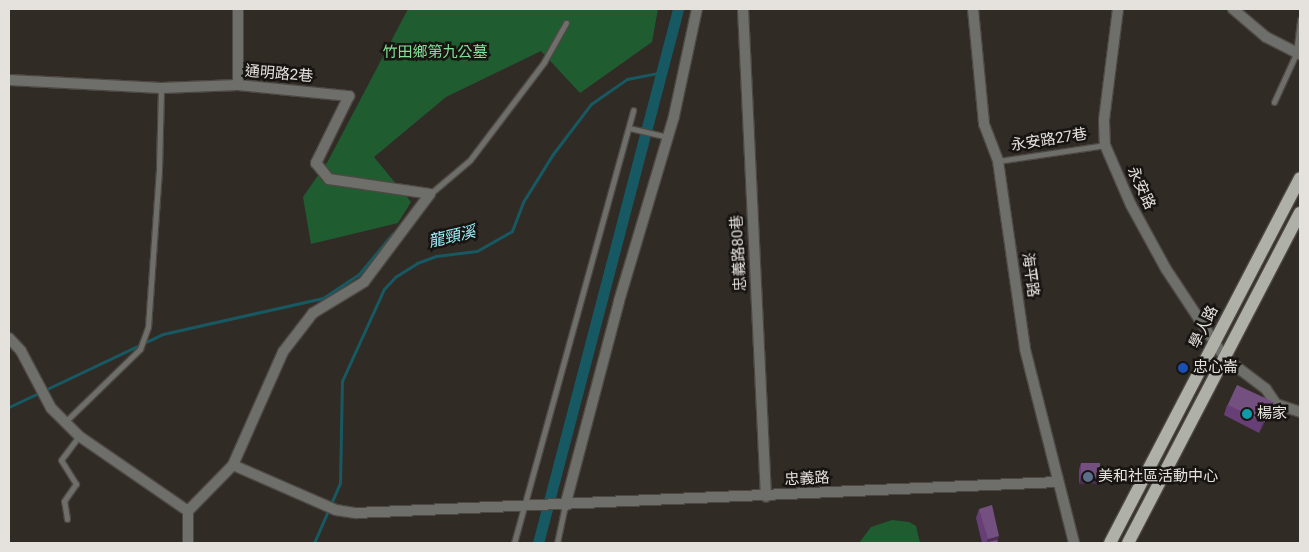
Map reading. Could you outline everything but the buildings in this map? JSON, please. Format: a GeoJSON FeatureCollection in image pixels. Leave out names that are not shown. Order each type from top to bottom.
{"type":"FeatureCollection","features":[{"type":"Feature","properties":{"kind":"main road","name":"學人路"},"geometry":{"type":"LineString","coordinates":[[1110,543],[1300,178]]}},
{"type":"Feature","properties":{"kind":"main road"},"geometry":{"type":"LineString","coordinates":[[1128,543],[1300,214]]}},
{"type":"Feature","properties":{"kind":"street"},"geometry":{"type":"LineString","coordinates":[[238,9],[238,85]]}},
{"type":"Feature","properties":{"kind":"street"},"geometry":{"type":"LineString","coordinates":[[562,506],[666,137],[674,116],[697,9]]}},
{"type":"Feature","properties":{"kind":"street","name":"忠義路80巷"},"geometry":{"type":"LineString","coordinates":[[743,9],[766,496]]}},
{"type":"Feature","properties":{"kind":"street","name":"海平路"},"geometry":{"type":"LineString","coordinates":[[973,9],[984,124],[998,161],[1025,349],[1074,543]]}},
{"type":"Feature","properties":{"kind":"street","name":"永安路"},"geometry":{"type":"LineString","coordinates":[[1118,9],[1104,120],[1105,145],[1131,205],[1166,269],[1215,339],[1225,358]]}},
{"type":"Feature","properties":{"kind":"street"},"geometry":{"type":"LineString","coordinates":[[1233,9],[1266,37],[1298,54]]}},
{"type":"Feature","properties":{"kind":"street","name":"通明路2巷"},"geometry":{"type":"LineString","coordinates":[[9,80],[161,88],[238,85],[349,96],[316,163],[329,179],[430,194]]}},
{"type":"Feature","properties":{"kind":"street"},"geometry":{"type":"LineString","coordinates":[[188,543],[188,511],[233,465],[284,352],[313,313],[364,282],[430,194]]}},
{"type":"Feature","properties":{"kind":"street"},"geometry":{"type":"LineString","coordinates":[[9,338],[20,352],[51,408],[79,436],[188,511]]}},
{"type":"Feature","properties":{"kind":"street"},"geometry":{"type":"LineString","coordinates":[[1225,358],[1266,389],[1276,404],[1300,412]]}},
{"type":"Feature","properties":{"kind":"street","name":"忠義路"},"geometry":{"type":"LineString","coordinates":[[233,465],[336,510],[356,513],[562,506],[1058,482]]}},
{"type":"Feature","properties":{"kind":"lane"},"geometry":{"type":"LineString","coordinates":[[1274,102],[1298,54],[1300,19]]}},
{"type":"Feature","properties":{"kind":"lane"},"geometry":{"type":"LineString","coordinates":[[430,194],[470,160],[544,62],[566,23]]}},
{"type":"Feature","properties":{"kind":"lane"},"geometry":{"type":"LineString","coordinates":[[65,422],[140,348],[148,327],[158,180],[161,88]]}},
{"type":"Feature","properties":{"kind":"lane"},"geometry":{"type":"LineString","coordinates":[[514,543],[526,507],[633,110]]}},
{"type":"Feature","properties":{"kind":"lane"},"geometry":{"type":"LineString","coordinates":[[629,128],[666,137]]}},
{"type":"Feature","properties":{"kind":"lane","name":"永安路27巷"},"geometry":{"type":"LineString","coordinates":[[998,161],[1105,145]]}},
{"type":"Feature","properties":{"kind":"lane"},"geometry":{"type":"LineString","coordinates":[[67,519],[64,501],[76,484],[61,460],[79,436]]}},
{"type":"Feature","properties":{"kind":"lane"},"geometry":{"type":"LineString","coordinates":[[557,543],[562,506]]}},
{"type":"Feature","properties":{"kind":"green space","name":"竹田鄉第九公墓"},"geometry":{"type":"Polygon","coordinates":[[[408,9],[658,9],[652,42],[580,93],[541,51],[446,97],[374,157],[411,202],[398,223],[311,244],[303,197],[328,161],[408,9]]]}},
{"type":"Feature","properties":{"kind":"green space"},"geometry":{"type":"Polygon","coordinates":[[[892,520],[909,522],[916,526],[920,543],[859,543],[871,527],[892,520]]]}},
{"type":"Feature","properties":{"kind":"waterway","name":"龍頸溪"},"geometry":{"type":"LineString","coordinates":[[538,543],[678,9]]}},
{"type":"Feature","properties":{"kind":"waterway","name":"龍頸溪"},"geometry":{"type":"LineString","coordinates":[[314,543],[340,483],[342,381],[384,289],[395,277],[417,263],[436,256],[477,251],[512,231],[523,202],[553,154],[591,104],[627,79],[662,72]]}},
{"type":"Feature","properties":{"kind":"waterway"},"geometry":{"type":"LineString","coordinates":[[9,407],[163,334],[323,298],[359,274],[393,233]]}},
{"type":"Feature","properties":{"kind":"place","name":"忠心崙"},"geometry":{"type":"Point","coordinates":[1183,368]}},
{"type":"Feature","properties":{"kind":"place","name":"楊家"},"geometry":{"type":"Point","coordinates":[1247,414]}},
{"type":"Feature","properties":{"kind":"place","name":"美和社區活動中心"},"geometry":{"type":"Point","coordinates":[1088,477]}}]}
